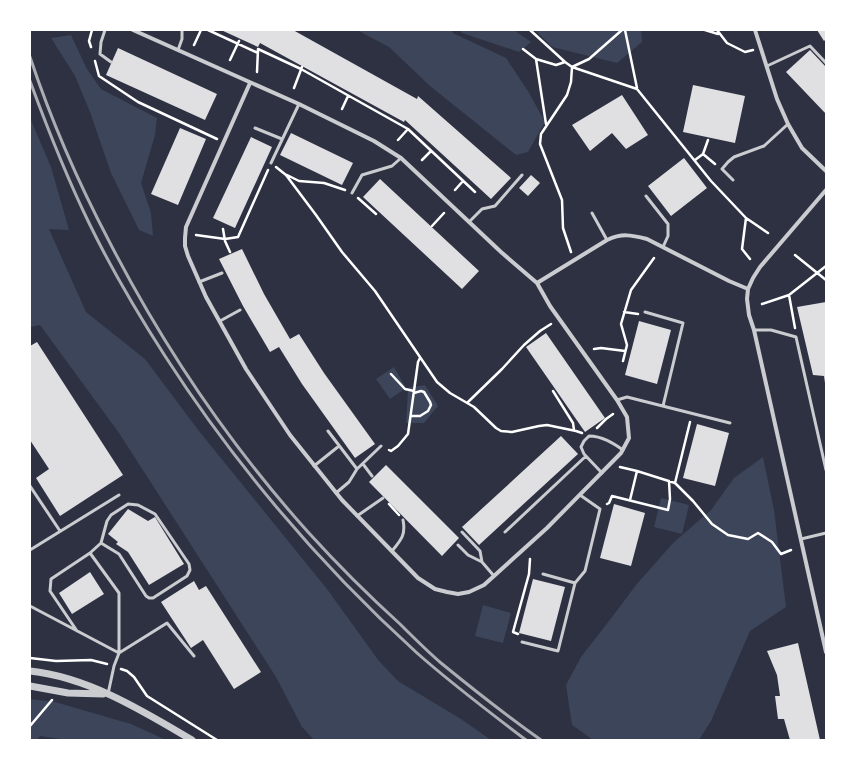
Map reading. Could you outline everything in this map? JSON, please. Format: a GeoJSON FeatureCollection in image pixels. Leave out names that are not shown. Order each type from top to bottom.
{"type":"FeatureCollection","features":[{"type":"Feature","properties":{"kind":"street"},"geometry":{"type":"LineString","coordinates":[[133,30],[299,104],[374,140],[401,158],[468,222],[537,283],[550,306],[617,400],[627,417],[629,438],[621,453],[547,528],[484,585],[469,592],[458,594],[435,589],[418,578],[342,500],[290,436],[250,376],[199,282],[185,246],[186,227],[250,83]]}},
{"type":"Feature","properties":{"kind":"street"},"geometry":{"type":"LineString","coordinates":[[755,30],[760,48],[788,124],[802,148],[826,171]]}},
{"type":"Feature","properties":{"kind":"street"},"geometry":{"type":"LineString","coordinates":[[826,190],[760,267],[748,289],[747,299],[748,310],[754,330],[826,652]]}},
{"type":"Feature","properties":{"kind":"street"},"geometry":{"type":"LineString","coordinates":[[537,283],[607,240],[615,236],[633,235],[647,239],[729,281],[748,289]]}},
{"type":"Feature","properties":{"kind":"street"},"geometry":{"type":"LineString","coordinates":[[30,672],[71,679],[108,694],[156,718],[192,740]]}},
{"type":"Feature","properties":{"kind":"street"},"geometry":{"type":"LineString","coordinates":[[30,686],[68,693],[108,694]]}},
{"type":"Feature","properties":{"kind":"lane"},"geometry":{"type":"LineString","coordinates":[[104,30],[100,42],[100,54],[111,62]]}},
{"type":"Feature","properties":{"kind":"lane"},"geometry":{"type":"LineString","coordinates":[[178,50],[182,39],[182,30]]}},
{"type":"Feature","properties":{"kind":"lane"},"geometry":{"type":"LineString","coordinates":[[767,66],[810,46],[826,63]]}},
{"type":"Feature","properties":{"kind":"lane"},"geometry":{"type":"LineString","coordinates":[[271,163],[299,104]]}},
{"type":"Feature","properties":{"kind":"lane"},"geometry":{"type":"LineString","coordinates":[[733,180],[722,169],[728,162],[734,157],[764,146],[788,124]]}},
{"type":"Feature","properties":{"kind":"lane"},"geometry":{"type":"LineString","coordinates":[[255,128],[282,139]]}},
{"type":"Feature","properties":{"kind":"lane"},"geometry":{"type":"LineString","coordinates":[[352,193],[362,175],[392,166],[401,158]]}},
{"type":"Feature","properties":{"kind":"lane"},"geometry":{"type":"LineString","coordinates":[[468,222],[482,209],[495,206],[522,175]]}},
{"type":"Feature","properties":{"kind":"lane"},"geometry":{"type":"LineString","coordinates":[[646,196],[668,224],[668,236],[663,247]]}},
{"type":"Feature","properties":{"kind":"lane"},"geometry":{"type":"LineString","coordinates":[[592,213],[607,240]]}},
{"type":"Feature","properties":{"kind":"lane"},"geometry":{"type":"LineString","coordinates":[[199,282],[222,273]]}},
{"type":"Feature","properties":{"kind":"lane"},"geometry":{"type":"LineString","coordinates":[[220,321],[240,310]]}},
{"type":"Feature","properties":{"kind":"lane"},"geometry":{"type":"LineString","coordinates":[[645,312],[683,323],[663,406]]}},
{"type":"Feature","properties":{"kind":"lane"},"geometry":{"type":"LineString","coordinates":[[754,330],[771,330],[796,337],[826,470]]}},
{"type":"Feature","properties":{"kind":"lane"},"geometry":{"type":"LineString","coordinates":[[617,400],[627,397],[730,423]]}},
{"type":"Feature","properties":{"kind":"lane"},"geometry":{"type":"LineString","coordinates":[[328,431],[358,469]]}},
{"type":"Feature","properties":{"kind":"lane"},"geometry":{"type":"LineString","coordinates":[[602,473],[584,454],[581,447],[584,441],[589,436],[595,436],[616,445],[623,450]]}},
{"type":"Feature","properties":{"kind":"lane"},"geometry":{"type":"LineString","coordinates":[[314,466],[339,446]]}},
{"type":"Feature","properties":{"kind":"lane"},"geometry":{"type":"LineString","coordinates":[[336,493],[349,482],[358,469],[381,446]]}},
{"type":"Feature","properties":{"kind":"lane"},"geometry":{"type":"LineString","coordinates":[[505,532],[586,456]]}},
{"type":"Feature","properties":{"kind":"lane"},"geometry":{"type":"LineString","coordinates":[[363,464],[372,476]]}},
{"type":"Feature","properties":{"kind":"lane"},"geometry":{"type":"LineString","coordinates":[[30,486],[60,532]]}},
{"type":"Feature","properties":{"kind":"lane"},"geometry":{"type":"LineString","coordinates":[[30,550],[119,495]]}},
{"type":"Feature","properties":{"kind":"lane"},"geometry":{"type":"LineString","coordinates":[[522,642],[558,651],[575,583],[585,570],[600,509],[580,495]]}},
{"type":"Feature","properties":{"kind":"lane"},"geometry":{"type":"LineString","coordinates":[[357,516],[382,499]]}},
{"type":"Feature","properties":{"kind":"lane"},"geometry":{"type":"LineString","coordinates":[[77,631],[50,591],[51,579],[90,553],[101,543],[107,521],[111,515],[128,504],[138,505],[155,514],[189,564],[190,570],[187,576],[153,598],[149,598],[146,596],[119,554],[101,543]]}},
{"type":"Feature","properties":{"kind":"lane"},"geometry":{"type":"LineString","coordinates":[[392,551],[401,540],[404,528],[403,520]]}},
{"type":"Feature","properties":{"kind":"lane"},"geometry":{"type":"LineString","coordinates":[[462,532],[480,551],[482,562]]}},
{"type":"Feature","properties":{"kind":"lane"},"geometry":{"type":"LineString","coordinates":[[801,539],[826,533]]}},
{"type":"Feature","properties":{"kind":"lane"},"geometry":{"type":"LineString","coordinates":[[458,545],[468,555],[482,562],[494,576]]}},
{"type":"Feature","properties":{"kind":"lane"},"geometry":{"type":"LineString","coordinates":[[90,553],[119,593],[119,653],[114,666],[108,694]]}},
{"type":"Feature","properties":{"kind":"lane"},"geometry":{"type":"LineString","coordinates":[[542,574],[575,583]]}},
{"type":"Feature","properties":{"kind":"lane"},"geometry":{"type":"LineString","coordinates":[[30,606],[119,653]]}},
{"type":"Feature","properties":{"kind":"lane"},"geometry":{"type":"LineString","coordinates":[[119,653],[167,623],[194,656]]}},
{"type":"Feature","properties":{"kind":"path"},"geometry":{"type":"LineString","coordinates":[[91,48],[89,41],[92,30]]}},
{"type":"Feature","properties":{"kind":"path"},"geometry":{"type":"LineString","coordinates":[[194,45],[201,30]]}},
{"type":"Feature","properties":{"kind":"path"},"geometry":{"type":"LineString","coordinates":[[208,30],[238,42],[258,53]]}},
{"type":"Feature","properties":{"kind":"path"},"geometry":{"type":"LineString","coordinates":[[530,30],[572,67],[637,89]]}},
{"type":"Feature","properties":{"kind":"path"},"geometry":{"type":"LineString","coordinates":[[572,67],[589,59],[622,30]]}},
{"type":"Feature","properties":{"kind":"path"},"geometry":{"type":"LineString","coordinates":[[625,30],[637,89],[711,181],[746,218],[768,233]]}},
{"type":"Feature","properties":{"kind":"path"},"geometry":{"type":"LineString","coordinates":[[705,30],[719,34]]}},
{"type":"Feature","properties":{"kind":"path"},"geometry":{"type":"LineString","coordinates":[[717,30],[727,43],[745,52],[760,48]]}},
{"type":"Feature","properties":{"kind":"path"},"geometry":{"type":"LineString","coordinates":[[230,60],[238,42]]}},
{"type":"Feature","properties":{"kind":"path"},"geometry":{"type":"LineString","coordinates":[[257,72],[258,49],[272,53],[302,68],[348,96],[408,129],[475,192]]}},
{"type":"Feature","properties":{"kind":"path"},"geometry":{"type":"LineString","coordinates":[[522,49],[536,59],[556,65],[565,62]]}},
{"type":"Feature","properties":{"kind":"path"},"geometry":{"type":"LineString","coordinates":[[93,55],[99,76],[138,102],[224,142]]}},
{"type":"Feature","properties":{"kind":"path"},"geometry":{"type":"LineString","coordinates":[[536,59],[547,125]]}},
{"type":"Feature","properties":{"kind":"path"},"geometry":{"type":"LineString","coordinates":[[572,67],[571,82],[566,95],[541,134],[540,144],[562,200],[563,228],[570,250],[575,259]]}},
{"type":"Feature","properties":{"kind":"path"},"geometry":{"type":"LineString","coordinates":[[294,88],[302,68]]}},
{"type":"Feature","properties":{"kind":"path"},"geometry":{"type":"LineString","coordinates":[[342,109],[348,96]]}},
{"type":"Feature","properties":{"kind":"path"},"geometry":{"type":"LineString","coordinates":[[398,140],[408,129]]}},
{"type":"Feature","properties":{"kind":"path"},"geometry":{"type":"LineString","coordinates":[[695,160],[703,154],[708,140]]}},
{"type":"Feature","properties":{"kind":"path"},"geometry":{"type":"LineString","coordinates":[[422,160],[431,151]]}},
{"type":"Feature","properties":{"kind":"path"},"geometry":{"type":"LineString","coordinates":[[703,154],[722,169]]}},
{"type":"Feature","properties":{"kind":"path"},"geometry":{"type":"LineString","coordinates":[[196,234],[224,239],[238,237],[271,163],[286,175],[299,181],[324,182],[352,193],[376,214]]}},
{"type":"Feature","properties":{"kind":"path"},"geometry":{"type":"LineString","coordinates":[[286,175],[342,252],[376,291],[437,382],[450,393],[474,407],[501,431],[512,432],[539,426],[547,426],[574,430],[589,436]]}},
{"type":"Feature","properties":{"kind":"path"},"geometry":{"type":"LineString","coordinates":[[455,190],[463,181]]}},
{"type":"Feature","properties":{"kind":"path"},"geometry":{"type":"LineString","coordinates":[[432,226],[444,213]]}},
{"type":"Feature","properties":{"kind":"path"},"geometry":{"type":"LineString","coordinates":[[746,218],[742,249],[750,259]]}},
{"type":"Feature","properties":{"kind":"path"},"geometry":{"type":"LineString","coordinates":[[223,229],[224,239],[230,252]]}},
{"type":"Feature","properties":{"kind":"path"},"geometry":{"type":"LineString","coordinates":[[795,255],[826,280]]}},
{"type":"Feature","properties":{"kind":"path"},"geometry":{"type":"LineString","coordinates":[[623,361],[627,345],[621,324],[624,312],[631,290],[654,258]]}},
{"type":"Feature","properties":{"kind":"path"},"geometry":{"type":"LineString","coordinates":[[762,304],[789,295],[826,266]]}},
{"type":"Feature","properties":{"kind":"path"},"geometry":{"type":"LineString","coordinates":[[789,295],[796,337]]}},
{"type":"Feature","properties":{"kind":"path"},"geometry":{"type":"LineString","coordinates":[[624,312],[641,315],[645,312]]}},
{"type":"Feature","properties":{"kind":"path"},"geometry":{"type":"LineString","coordinates":[[467,403],[524,345],[540,331],[551,324]]}},
{"type":"Feature","properties":{"kind":"path"},"geometry":{"type":"LineString","coordinates":[[594,349],[601,348],[625,351]]}},
{"type":"Feature","properties":{"kind":"path"},"geometry":{"type":"LineString","coordinates":[[398,446],[408,434],[418,362],[420,358]]}},
{"type":"Feature","properties":{"kind":"path"},"geometry":{"type":"LineString","coordinates":[[391,374],[405,389],[414,392],[424,392],[430,402],[431,406],[428,411],[420,416],[411,416]]}},
{"type":"Feature","properties":{"kind":"path"},"geometry":{"type":"LineString","coordinates":[[552,391],[573,423],[574,430]]}},
{"type":"Feature","properties":{"kind":"path"},"geometry":{"type":"LineString","coordinates":[[675,483],[692,413]]}},
{"type":"Feature","properties":{"kind":"path"},"geometry":{"type":"LineString","coordinates":[[606,419],[613,414]]}},
{"type":"Feature","properties":{"kind":"path"},"geometry":{"type":"LineString","coordinates":[[610,464],[675,483],[693,501],[712,524],[728,535],[748,539],[758,533],[772,542],[781,554],[790,550]]}},
{"type":"Feature","properties":{"kind":"path"},"geometry":{"type":"LineString","coordinates":[[630,500],[637,471]]}},
{"type":"Feature","properties":{"kind":"path"},"geometry":{"type":"LineString","coordinates":[[600,509],[609,503],[612,496],[668,510],[670,499],[670,481]]}},
{"type":"Feature","properties":{"kind":"path"},"geometry":{"type":"LineString","coordinates":[[382,499],[392,507],[403,520]]}},
{"type":"Feature","properties":{"kind":"path"},"geometry":{"type":"LineString","coordinates":[[522,642],[518,634],[513,632],[529,574],[530,559]]}},
{"type":"Feature","properties":{"kind":"path"},"geometry":{"type":"LineString","coordinates":[[30,658],[56,661],[91,660],[101,662]]}},
{"type":"Feature","properties":{"kind":"path"},"geometry":{"type":"LineString","coordinates":[[127,671],[134,677],[147,696],[217,740]]}},
{"type":"Feature","properties":{"kind":"path"},"geometry":{"type":"LineString","coordinates":[[30,726],[53,700]]}},
{"type":"Feature","properties":{"kind":"shaded area"},"geometry":{"type":"Polygon","coordinates":[[[357,30],[451,30],[453,33],[506,58],[528,91],[545,122],[528,152],[516,155],[430,86],[389,47],[357,30]]]}},
{"type":"Feature","properties":{"kind":"shaded area"},"geometry":{"type":"Polygon","coordinates":[[[460,30],[514,30],[531,42],[519,52],[462,33],[460,30]]]}},
{"type":"Feature","properties":{"kind":"shaded area"},"geometry":{"type":"Polygon","coordinates":[[[535,30],[641,30],[642,42],[617,63],[552,47],[535,30]]]}},
{"type":"Feature","properties":{"kind":"shaded area"},"geometry":{"type":"Polygon","coordinates":[[[71,35],[87,69],[101,89],[157,118],[155,135],[141,183],[151,213],[153,236],[139,230],[111,173],[90,112],[75,76],[51,38],[71,35]]]}},
{"type":"Feature","properties":{"kind":"shaded area"},"geometry":{"type":"Polygon","coordinates":[[[30,118],[51,167],[69,230],[49,229],[86,312],[145,359],[199,431],[327,589],[379,661],[398,681],[461,719],[491,740],[314,740],[302,727],[276,677],[119,433],[40,325],[30,327],[30,118]]]}},
{"type":"Feature","properties":{"kind":"shaded area"},"geometry":{"type":"Polygon","coordinates":[[[394,367],[406,388],[425,385],[438,406],[424,423],[406,423],[408,391],[403,390],[390,399],[376,379],[394,367]]]}},
{"type":"Feature","properties":{"kind":"shaded area"},"geometry":{"type":"Polygon","coordinates":[[[763,457],[774,510],[786,607],[750,631],[711,721],[699,740],[593,740],[572,725],[566,685],[581,657],[636,585],[673,543],[711,510],[734,478],[763,457]]]}},
{"type":"Feature","properties":{"kind":"shaded area"},"geometry":{"type":"Polygon","coordinates":[[[661,498],[689,505],[682,534],[654,527],[661,498]]]}},
{"type":"Feature","properties":{"kind":"shaded area"},"geometry":{"type":"Polygon","coordinates":[[[483,605],[511,613],[503,643],[475,636],[483,605]]]}},
{"type":"Feature","properties":{"kind":"shaded area"},"geometry":{"type":"Polygon","coordinates":[[[30,699],[55,702],[131,724],[166,740],[67,740],[40,736],[37,740],[30,740],[30,699]]]}},
{"type":"Feature","properties":{"kind":"building"},"geometry":{"type":"Polygon","coordinates":[[[221,30],[293,30],[417,99],[418,96],[511,178],[491,199],[405,120],[404,122],[260,43],[258,47],[221,30]]]}},
{"type":"Feature","properties":{"kind":"building"},"geometry":{"type":"Polygon","coordinates":[[[817,30],[826,30],[826,39],[824,41],[817,30]]]}},
{"type":"Feature","properties":{"kind":"building"},"geometry":{"type":"Polygon","coordinates":[[[118,48],[217,94],[205,120],[106,75],[118,48]]]}},
{"type":"Feature","properties":{"kind":"building"},"geometry":{"type":"Polygon","coordinates":[[[810,50],[826,67],[826,114],[786,72],[810,50]]]}},
{"type":"Feature","properties":{"kind":"building"},"geometry":{"type":"Polygon","coordinates":[[[693,85],[745,96],[735,143],[683,132],[693,85]]]}},
{"type":"Feature","properties":{"kind":"building"},"geometry":{"type":"Polygon","coordinates":[[[622,95],[648,135],[626,149],[612,133],[590,151],[572,125],[622,95]]]}},
{"type":"Feature","properties":{"kind":"building"},"geometry":{"type":"Polygon","coordinates":[[[180,128],[206,139],[178,205],[151,194],[180,128]]]}},
{"type":"Feature","properties":{"kind":"building"},"geometry":{"type":"Polygon","coordinates":[[[291,133],[353,163],[342,185],[280,155],[291,133]]]}},
{"type":"Feature","properties":{"kind":"building"},"geometry":{"type":"Polygon","coordinates":[[[251,137],[272,147],[235,228],[213,218],[251,137]]]}},
{"type":"Feature","properties":{"kind":"building"},"geometry":{"type":"Polygon","coordinates":[[[684,158],[707,188],[671,216],[648,186],[684,158]]]}},
{"type":"Feature","properties":{"kind":"building"},"geometry":{"type":"Polygon","coordinates":[[[531,175],[540,183],[528,196],[519,188],[531,175]]]}},
{"type":"Feature","properties":{"kind":"building"},"geometry":{"type":"Polygon","coordinates":[[[380,179],[479,271],[462,289],[363,197],[380,179]]]}},
{"type":"Feature","properties":{"kind":"building"},"geometry":{"type":"Polygon","coordinates":[[[242,249],[264,294],[290,339],[299,334],[324,373],[375,444],[355,458],[302,384],[279,347],[270,352],[243,306],[219,259],[242,249]]]}},
{"type":"Feature","properties":{"kind":"building"},"geometry":{"type":"Polygon","coordinates":[[[826,302],[825,383],[824,376],[813,375],[797,307],[826,302]]]}},
{"type":"Feature","properties":{"kind":"building"},"geometry":{"type":"Polygon","coordinates":[[[639,321],[671,330],[657,384],[625,375],[639,321]]]}},
{"type":"Feature","properties":{"kind":"building"},"geometry":{"type":"Polygon","coordinates":[[[546,333],[605,418],[585,432],[526,347],[546,333]]]}},
{"type":"Feature","properties":{"kind":"building"},"geometry":{"type":"Polygon","coordinates":[[[37,342],[123,475],[60,516],[36,478],[49,469],[30,440],[30,346],[37,342]]]}},
{"type":"Feature","properties":{"kind":"building"},"geometry":{"type":"Polygon","coordinates":[[[697,424],[729,433],[715,486],[683,478],[697,424]]]}},
{"type":"Feature","properties":{"kind":"building"},"geometry":{"type":"Polygon","coordinates":[[[561,436],[578,454],[479,545],[462,527],[561,436]]]}},
{"type":"Feature","properties":{"kind":"building"},"geometry":{"type":"Polygon","coordinates":[[[386,465],[459,538],[442,556],[369,482],[386,465]]]}},
{"type":"Feature","properties":{"kind":"building"},"geometry":{"type":"Polygon","coordinates":[[[614,504],[645,513],[631,566],[600,558],[614,504]]]}},
{"type":"Feature","properties":{"kind":"building"},"geometry":{"type":"Polygon","coordinates":[[[128,509],[148,521],[155,517],[184,564],[149,585],[128,552],[116,544],[118,542],[108,534],[128,509]]]}},
{"type":"Feature","properties":{"kind":"building"},"geometry":{"type":"Polygon","coordinates":[[[90,572],[104,594],[72,614],[59,593],[90,572]]]}},
{"type":"Feature","properties":{"kind":"building"},"geometry":{"type":"Polygon","coordinates":[[[533,579],[565,587],[551,641],[519,633],[533,579]]]}},
{"type":"Feature","properties":{"kind":"building"},"geometry":{"type":"Polygon","coordinates":[[[194,581],[199,590],[206,586],[261,672],[234,689],[203,640],[191,648],[161,602],[194,581]]]}},
{"type":"Feature","properties":{"kind":"building"},"geometry":{"type":"Polygon","coordinates":[[[798,643],[820,740],[790,740],[784,719],[778,719],[775,696],[780,696],[777,675],[767,651],[798,643]]]}},
{"type":"Feature","properties":{"kind":"railway"},"geometry":{"type":"LineString","coordinates":[[30,57],[66,150],[109,241],[130,280],[175,356],[199,393],[251,464],[308,532],[364,591],[441,663],[541,740]]}},
{"type":"Feature","properties":{"kind":"railway"},"geometry":{"type":"LineString","coordinates":[[30,81],[66,172],[107,259],[135,308],[192,397],[250,475],[313,549],[381,619],[444,676],[526,740]]}}]}
